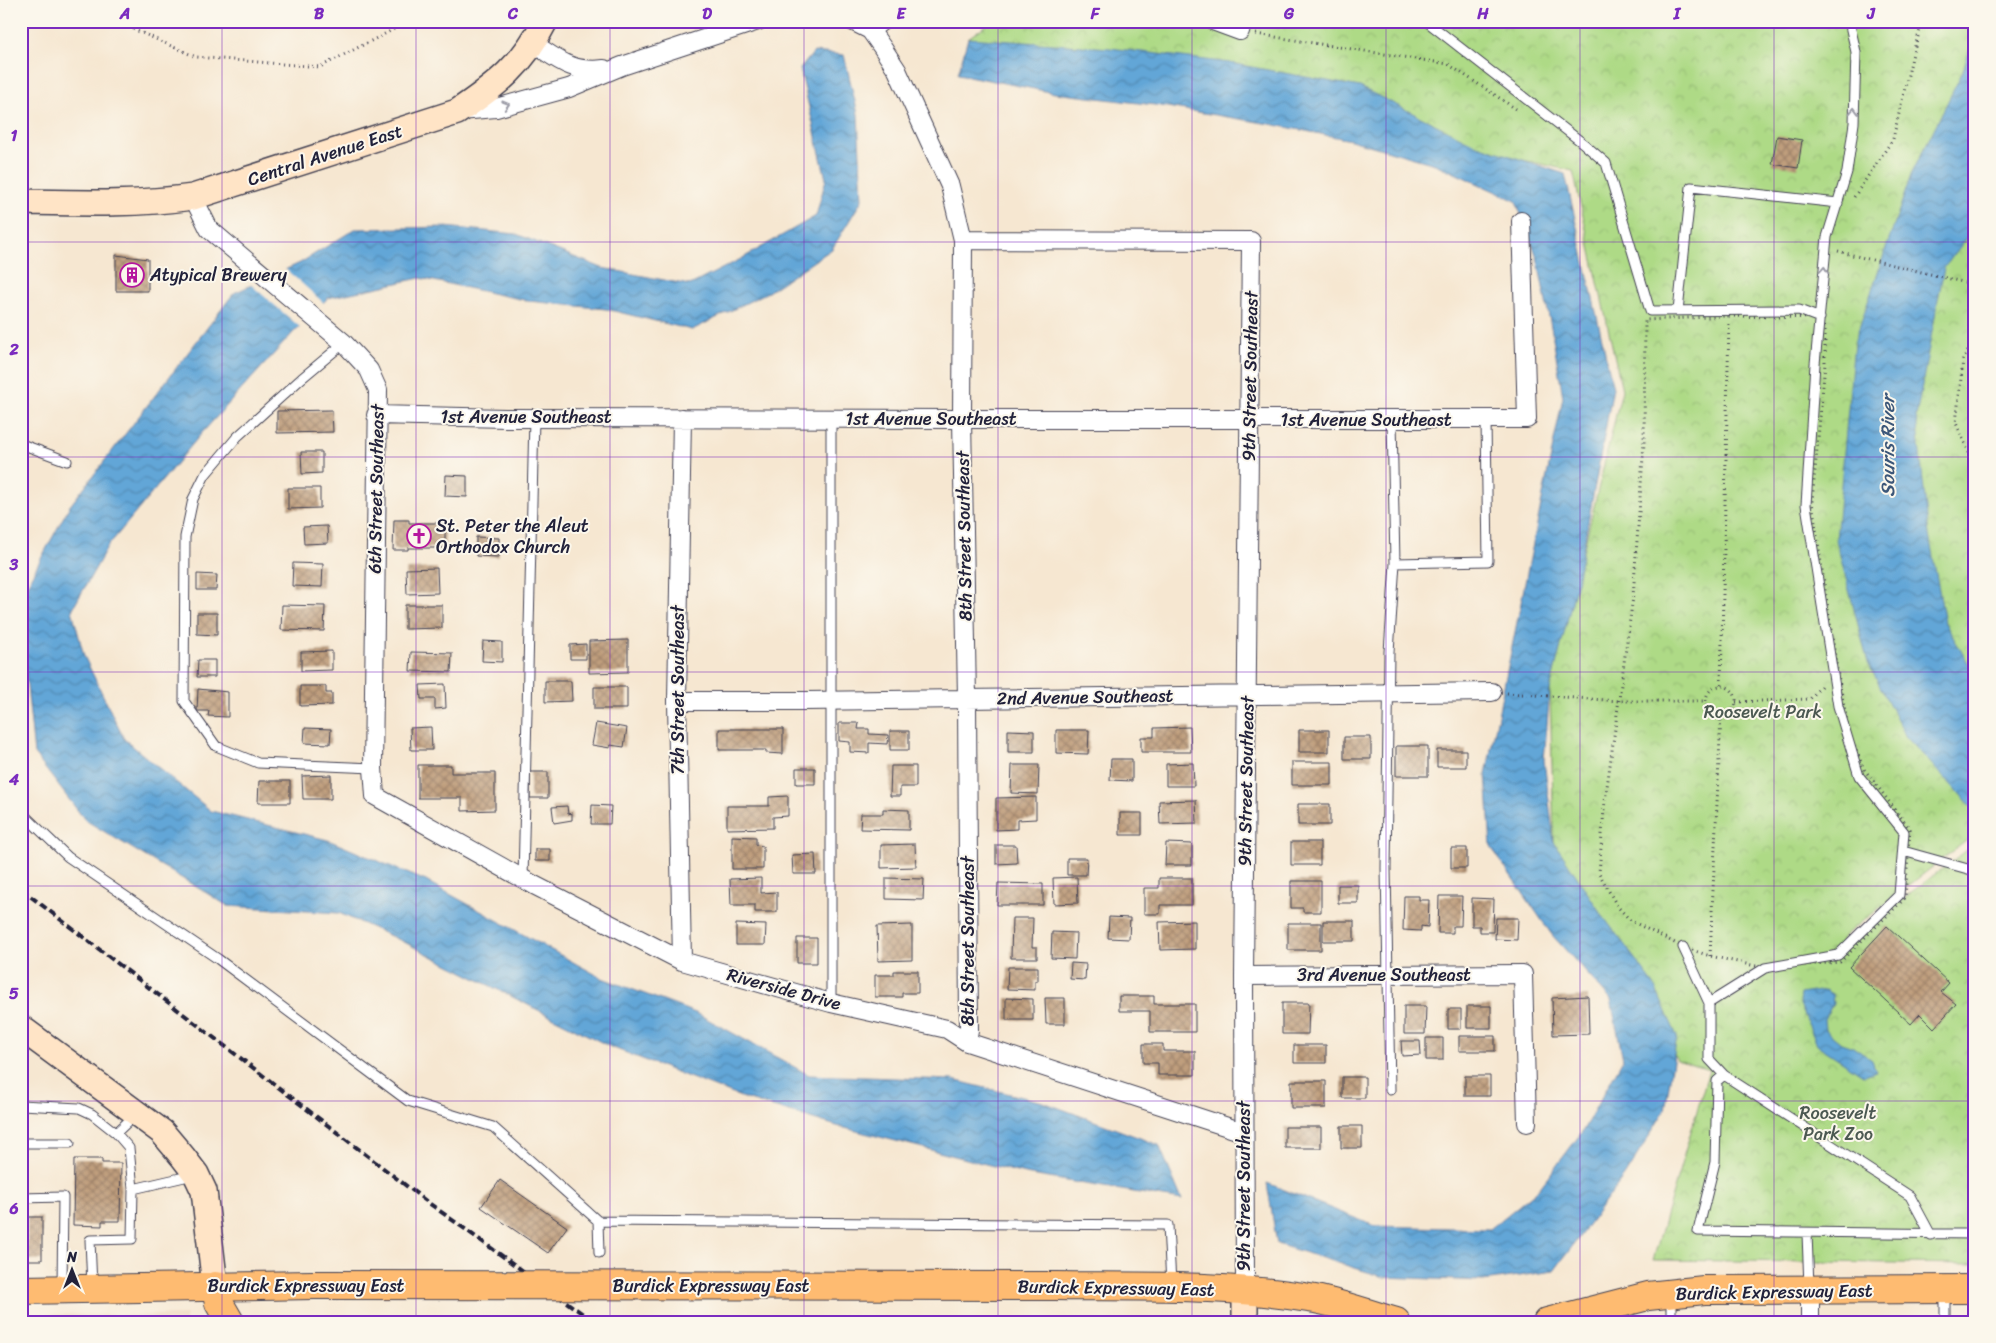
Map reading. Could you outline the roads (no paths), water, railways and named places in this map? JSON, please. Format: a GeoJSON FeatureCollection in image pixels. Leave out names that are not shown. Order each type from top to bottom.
{"type":"FeatureCollection","features":[{"type":"Feature","properties":{"kind":"main road","name":"Burdick Expressway East"},"geometry":{"type":"LineString","coordinates":[[21,1290],[314,1285],[1171,1287],[1245,1290],[1316,1299],[1389,1321]]}},
{"type":"Feature","properties":{"kind":"main road"},"geometry":{"type":"LineString","coordinates":[[215,1286],[220,1303],[230,1322]]}},
{"type":"Feature","properties":{"kind":"main road","name":"Burdick Expressway East"},"geometry":{"type":"LineString","coordinates":[[1547,1322],[1648,1296],[1704,1290],[1975,1289]]}},
{"type":"Feature","properties":{"kind":"street"},"geometry":{"type":"LineString","coordinates":[[458,112],[488,91],[516,66],[534,44],[545,21]]}},
{"type":"Feature","properties":{"kind":"street","name":"Central Avenue East"},"geometry":{"type":"LineString","coordinates":[[21,202],[130,203],[194,197],[458,112],[505,106],[569,88],[622,66],[758,21]]}},
{"type":"Feature","properties":{"kind":"street"},"geometry":{"type":"LineString","coordinates":[[852,21],[876,26]]}},
{"type":"Feature","properties":{"kind":"street"},"geometry":{"type":"LineString","coordinates":[[1213,21],[1242,26]]}},
{"type":"Feature","properties":{"kind":"street","name":"8th Street Southeast"},"geometry":{"type":"LineString","coordinates":[[876,26],[882,46],[897,70],[950,186],[963,240],[962,419],[967,699],[967,1042]]}},
{"type":"Feature","properties":{"kind":"street","name":"Central Avenue East"},"geometry":{"type":"LineString","coordinates":[[534,44],[571,68],[592,70],[622,66]]}},
{"type":"Feature","properties":{"kind":"street","name":"6th Street Southeast"},"geometry":{"type":"LineString","coordinates":[[194,197],[209,229],[340,340],[369,370],[378,390],[376,415],[373,768]]}},
{"type":"Feature","properties":{"kind":"street","name":"1st Avenue Southeast"},"geometry":{"type":"LineString","coordinates":[[376,415],[534,418],[1527,419],[1521,221]]}},
{"type":"Feature","properties":{"kind":"street","name":"9th Street Southeast"},"geometry":{"type":"LineString","coordinates":[[963,240],[1251,241],[1243,1132],[1245,1322]]}},
{"type":"Feature","properties":{"kind":"street","name":"7th Street Southeast"},"geometry":{"type":"LineString","coordinates":[[682,418],[676,701],[682,961]]}},
{"type":"Feature","properties":{"kind":"street","name":"2nd Avenue Southeast"},"geometry":{"type":"LineString","coordinates":[[676,701],[830,701],[1492,692]]}},
{"type":"Feature","properties":{"kind":"street","name":"Riverside Drive"},"geometry":{"type":"LineString","coordinates":[[373,768],[375,796],[523,879],[682,961],[832,1003],[946,1029],[967,1042],[1243,1132]]}},
{"type":"Feature","properties":{"kind":"street","name":"3rd Avenue Southeast"},"geometry":{"type":"LineString","coordinates":[[1244,976],[1523,974],[1527,1122]]}},
{"type":"Feature","properties":{"kind":"street"},"geometry":{"type":"LineString","coordinates":[[21,1028],[162,1132],[184,1157],[196,1174],[204,1191],[215,1286]]}},
{"type":"Feature","properties":{"kind":"street"},"geometry":{"type":"LineString","coordinates":[[1810,1289],[1810,1322]]}},
{"type":"Feature","properties":{"kind":"lane"},"geometry":{"type":"LineString","coordinates":[[1426,21],[1606,163],[1650,311],[1799,310],[1820,318]]}},
{"type":"Feature","properties":{"kind":"lane"},"geometry":{"type":"LineString","coordinates":[[1709,1003],[1765,968],[1838,955],[1899,895],[1906,852],[1904,832],[1859,776],[1838,706],[1835,671],[1806,505],[1815,364],[1827,237],[1847,172],[1854,123],[1856,52],[1849,21]]}},
{"type":"Feature","properties":{"kind":"lane"},"geometry":{"type":"LineString","coordinates":[[1678,310],[1691,187],[1838,203]]}},
{"type":"Feature","properties":{"kind":"lane"},"geometry":{"type":"LineString","coordinates":[[340,340],[237,438],[205,475],[193,498],[185,537],[184,702],[216,746],[258,763],[373,768]]}},
{"type":"Feature","properties":{"kind":"lane"},"geometry":{"type":"LineString","coordinates":[[523,879],[534,418]]}},
{"type":"Feature","properties":{"kind":"lane"},"geometry":{"type":"LineString","coordinates":[[831,419],[832,1003]]}},
{"type":"Feature","properties":{"kind":"lane"},"geometry":{"type":"LineString","coordinates":[[1390,1090],[1386,868],[1389,694],[1395,563],[1392,420]]}},
{"type":"Feature","properties":{"kind":"lane"},"geometry":{"type":"LineString","coordinates":[[1395,563],[1488,561],[1486,420]]}},
{"type":"Feature","properties":{"kind":"lane"},"geometry":{"type":"LineString","coordinates":[[21,444],[67,461]]}},
{"type":"Feature","properties":{"kind":"lane"},"geometry":{"type":"LineString","coordinates":[[21,812],[68,857],[218,958],[408,1101],[493,1126],[598,1221],[1168,1224],[1171,1287]]}},
{"type":"Feature","properties":{"kind":"lane"},"geometry":{"type":"LineString","coordinates":[[1906,852],[1975,871]]}},
{"type":"Feature","properties":{"kind":"lane"},"geometry":{"type":"LineString","coordinates":[[1683,947],[1709,1003],[1709,1059],[1724,1075],[1910,1196],[1931,1235]]}},
{"type":"Feature","properties":{"kind":"lane"},"geometry":{"type":"LineString","coordinates":[[1724,1075],[1717,1081],[1715,1162],[1698,1231],[1975,1234]]}},
{"type":"Feature","properties":{"kind":"lane"},"geometry":{"type":"LineString","coordinates":[[21,1105],[79,1108],[92,1114],[116,1133],[129,1148],[133,1189],[132,1240],[90,1240],[92,1289]]}},
{"type":"Feature","properties":{"kind":"lane"},"geometry":{"type":"LineString","coordinates":[[116,1133],[137,1113]]}},
{"type":"Feature","properties":{"kind":"lane"},"geometry":{"type":"LineString","coordinates":[[21,1143],[70,1143]]}},
{"type":"Feature","properties":{"kind":"lane"},"geometry":{"type":"LineString","coordinates":[[133,1189],[196,1174]]}},
{"type":"Feature","properties":{"kind":"lane"},"geometry":{"type":"LineString","coordinates":[[21,1198],[63,1197],[62,1289]]}},
{"type":"Feature","properties":{"kind":"lane"},"geometry":{"type":"LineString","coordinates":[[598,1221],[599,1253]]}},
{"type":"Feature","properties":{"kind":"lane"},"geometry":{"type":"LineString","coordinates":[[1807,1233],[1810,1289]]}},
{"type":"Feature","properties":{"kind":"lane"},"geometry":{"type":"LineString","coordinates":[[1944,1289],[1944,1322]]}},
{"type":"Feature","properties":{"kind":"lane"},"geometry":{"type":"LineString","coordinates":[[1671,1294],[1671,1322]]}},
{"type":"Feature","properties":{"kind":"water","name":"Souris River"},"geometry":{"type":"Polygon","coordinates":[[[1975,33],[1975,227],[1944,268],[1916,417],[1929,535],[1945,623],[1975,675],[1975,810],[1906,737],[1868,663],[1836,540],[1854,343],[1911,175],[1963,71],[1975,33]]]}},
{"type":"Feature","properties":{"kind":"water"},"geometry":{"type":"Polygon","coordinates":[[[968,38],[1110,48],[1230,63],[1360,87],[1477,145],[1565,174],[1613,388],[1577,582],[1550,689],[1544,760],[1554,842],[1602,915],[1653,983],[1677,1036],[1665,1110],[1625,1175],[1554,1271],[1483,1281],[1384,1277],[1277,1244],[1267,1183],[1375,1226],[1490,1229],[1539,1189],[1582,1132],[1623,1059],[1611,1000],[1552,935],[1491,847],[1486,774],[1563,397],[1537,257],[1516,201],[1435,164],[1351,140],[1270,124],[1155,105],[1055,93],[958,74],[968,38]]]}},
{"type":"Feature","properties":{"kind":"water"},"geometry":{"type":"Polygon","coordinates":[[[814,52],[844,55],[858,114],[862,200],[832,249],[768,292],[692,330],[606,309],[529,301],[420,278],[328,298],[292,334],[201,434],[108,546],[72,610],[84,656],[124,739],[211,811],[328,840],[426,881],[602,978],[698,1014],[809,1075],[953,1080],[1043,1102],[1159,1145],[1182,1200],[1025,1174],[837,1126],[746,1099],[611,1047],[402,941],[339,913],[228,906],[85,820],[34,754],[25,665],[21,652],[21,610],[31,577],[69,507],[234,293],[300,263],[355,229],[445,227],[516,234],[602,268],[690,285],[741,259],[816,216],[826,179],[800,69],[814,52]]]}},
{"type":"Feature","properties":{"kind":"water"},"geometry":{"type":"Polygon","coordinates":[[[1825,990],[1832,994],[1833,1004],[1824,1019],[1825,1030],[1841,1043],[1853,1047],[1872,1060],[1876,1071],[1863,1075],[1817,1045],[1799,1002],[1800,994],[1825,990]]]}},
{"type":"Feature","properties":{"kind":"railway"},"geometry":{"type":"LineString","coordinates":[[21,889],[426,1201],[594,1322]]}},
{"type":"Feature","properties":{"kind":"place","name":"Atypical Brewery"},"geometry":{"type":"Point","coordinates":[132,275]}},
{"type":"Feature","properties":{"kind":"place","name":"St. Peter the Aleut Orthodox Church"},"geometry":{"type":"Point","coordinates":[419,536]}},
{"type":"Feature","properties":{"kind":"park label","name":"Roosevelt Park"},"geometry":{"type":"Point","coordinates":[1763,712]}},
{"type":"Feature","properties":{"kind":"park label","name":"Roosevelt Park Zoo"},"geometry":{"type":"Point","coordinates":[1838,1123]}}]}
